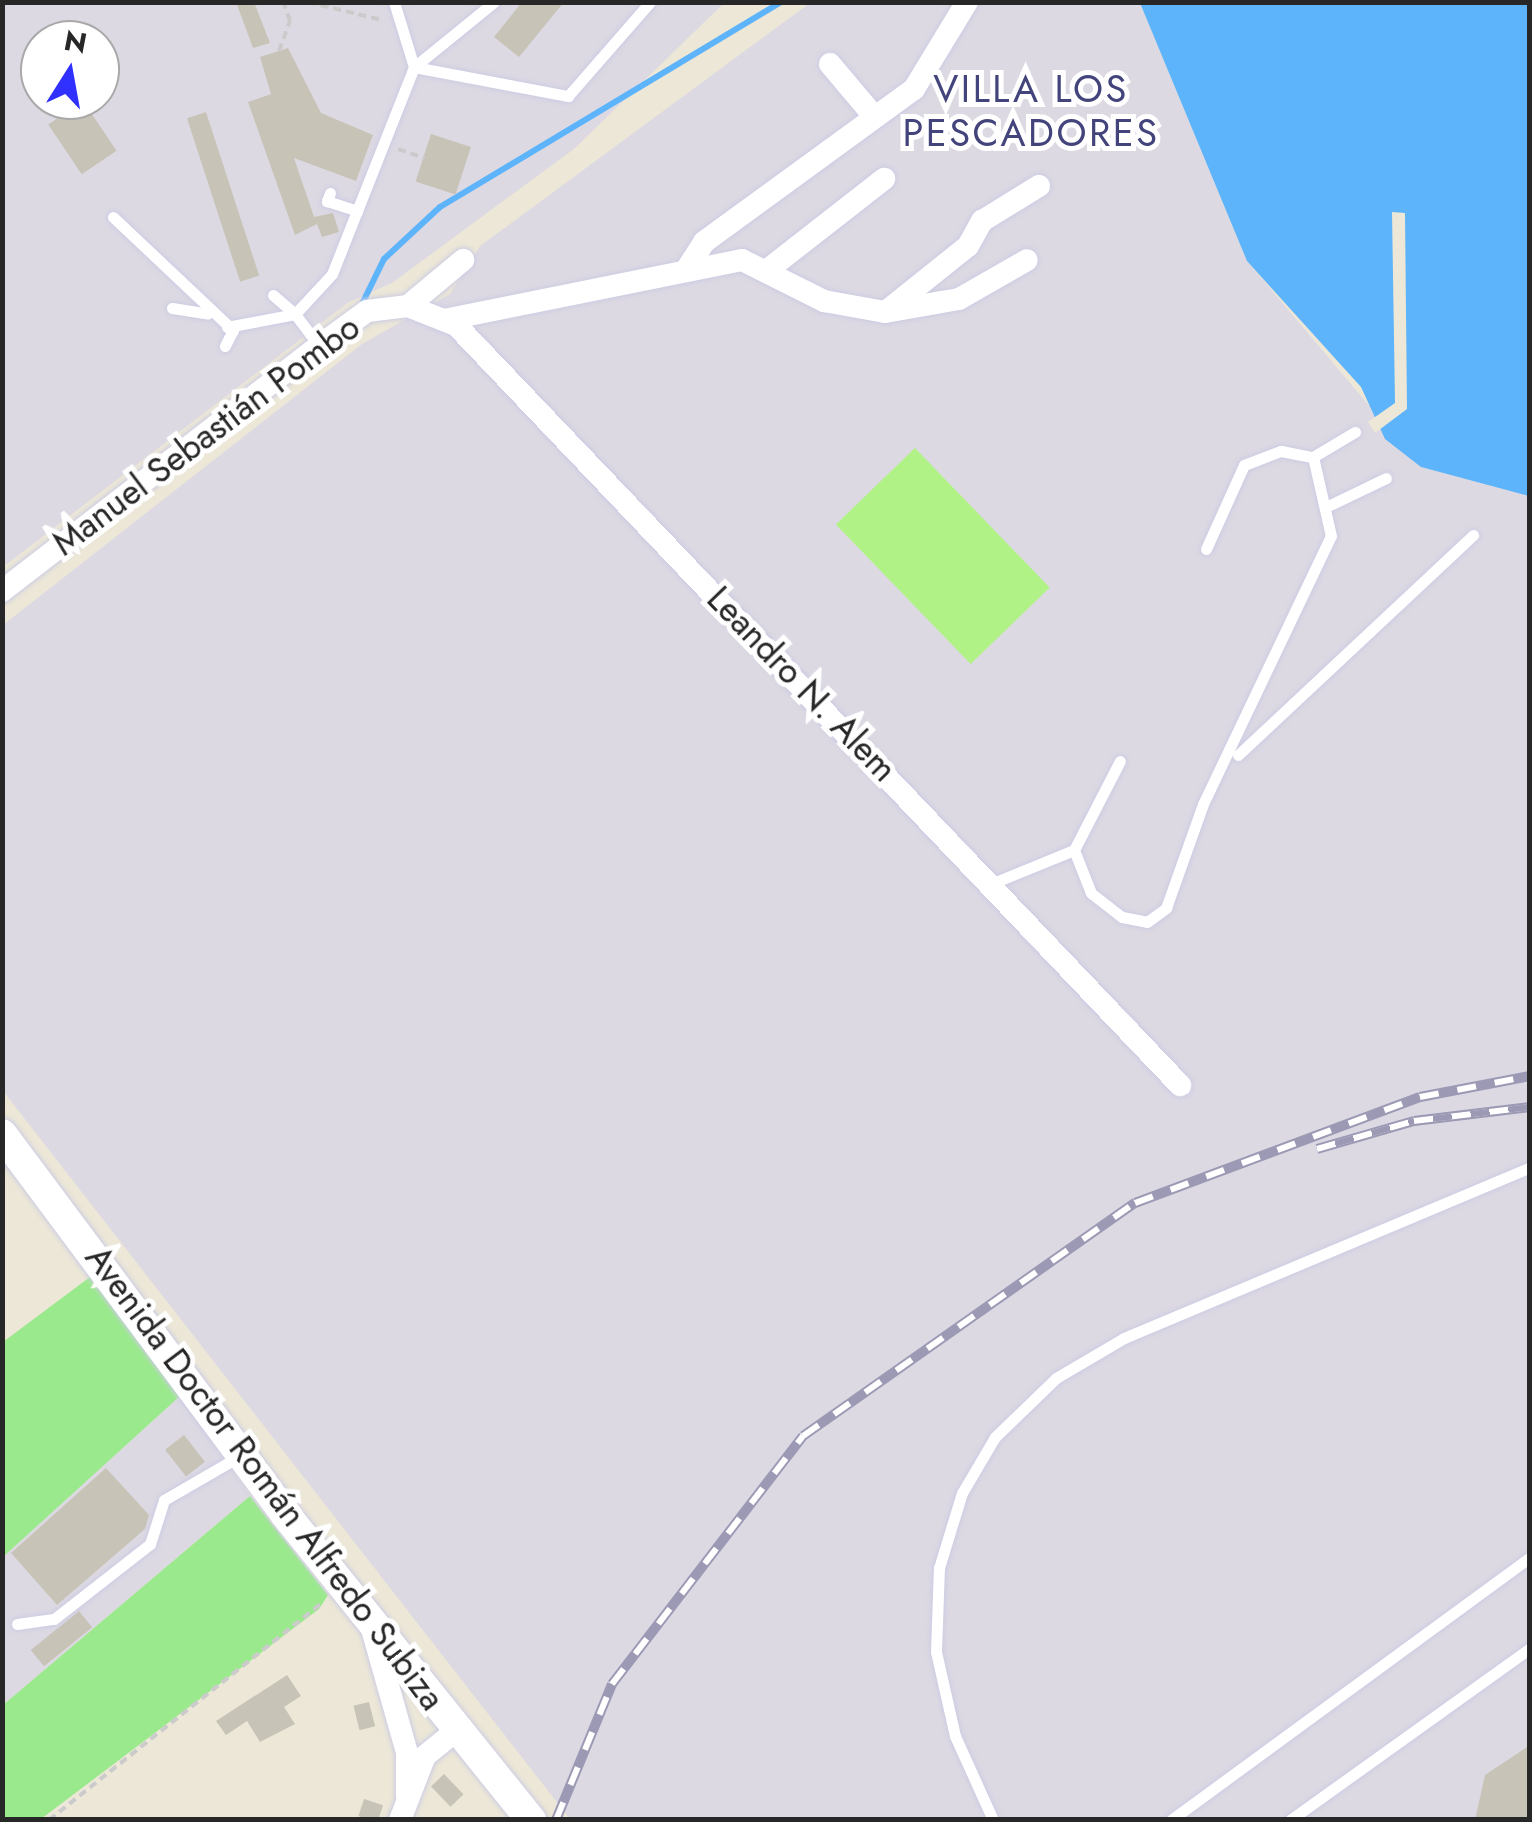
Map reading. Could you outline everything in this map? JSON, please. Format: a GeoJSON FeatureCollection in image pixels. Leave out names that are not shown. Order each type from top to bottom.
{"type":"FeatureCollection","features":[{"type":"Feature","properties":{"kind":"main road","name":"Avenida Doctor Román Alfredo Subiza"},"geometry":{"type":"LineString","coordinates":[[2,1134],[290,1521],[530,1820]]}},
{"type":"Feature","properties":{"kind":"street"},"geometry":{"type":"LineString","coordinates":[[688,267],[704,242],[914,88],[967,2]]}},
{"type":"Feature","properties":{"kind":"street"},"geometry":{"type":"LineString","coordinates":[[830,64],[873,115]]}},
{"type":"Feature","properties":{"kind":"street"},"geometry":{"type":"LineString","coordinates":[[770,268],[884,179]]}},
{"type":"Feature","properties":{"kind":"street"},"geometry":{"type":"LineString","coordinates":[[885,312],[968,246],[982,220],[1039,186]]}},
{"type":"Feature","properties":{"kind":"street","name":"Manuel Sebastián Pombo"},"geometry":{"type":"LineString","coordinates":[[2,592],[318,346],[367,311],[408,306],[463,260]]}},
{"type":"Feature","properties":{"kind":"street"},"geometry":{"type":"LineString","coordinates":[[444,320],[688,267],[742,260],[770,268],[824,301],[885,312],[958,299],[1027,260]]}},
{"type":"Feature","properties":{"kind":"street","name":"Leandro N. Alem"},"geometry":{"type":"LineString","coordinates":[[408,306],[444,320],[993,883],[1180,1085]]}},
{"type":"Feature","properties":{"kind":"street"},"geometry":{"type":"LineString","coordinates":[[368,1616],[407,1753],[407,1796]]}},
{"type":"Feature","properties":{"kind":"street"},"geometry":{"type":"LineString","coordinates":[[400,1820],[407,1796],[431,1748],[458,1728]]}},
{"type":"Feature","properties":{"kind":"lane"},"geometry":{"type":"LineString","coordinates":[[394,2],[396,24],[414,68]]}},
{"type":"Feature","properties":{"kind":"lane"},"geometry":{"type":"LineString","coordinates":[[172,308],[195,305],[233,330],[296,314],[332,274],[414,68],[494,2]]}},
{"type":"Feature","properties":{"kind":"lane"},"geometry":{"type":"LineString","coordinates":[[414,68],[568,96],[650,2]]}},
{"type":"Feature","properties":{"kind":"lane"},"geometry":{"type":"LineString","coordinates":[[330,193],[328,201],[357,211]]}},
{"type":"Feature","properties":{"kind":"lane"},"geometry":{"type":"LineString","coordinates":[[114,217],[233,330]]}},
{"type":"Feature","properties":{"kind":"lane"},"geometry":{"type":"LineString","coordinates":[[273,294],[296,314],[318,346]]}},
{"type":"Feature","properties":{"kind":"lane"},"geometry":{"type":"LineString","coordinates":[[225,346],[233,330]]}},
{"type":"Feature","properties":{"kind":"lane"},"geometry":{"type":"LineString","coordinates":[[1206,549],[1244,465],[1282,451],[1313,457],[1355,432]]}},
{"type":"Feature","properties":{"kind":"lane"},"geometry":{"type":"LineString","coordinates":[[1074,850],[1092,893],[1147,922],[1166,908],[1204,804],[1231,761],[1331,536],[1330,505],[1313,457]]}},
{"type":"Feature","properties":{"kind":"lane"},"geometry":{"type":"LineString","coordinates":[[1330,505],[1386,478]]}},
{"type":"Feature","properties":{"kind":"lane"},"geometry":{"type":"LineString","coordinates":[[1231,761],[1473,534]]}},
{"type":"Feature","properties":{"kind":"lane"},"geometry":{"type":"LineString","coordinates":[[993,883],[1074,850],[1120,761]]}},
{"type":"Feature","properties":{"kind":"lane"},"geometry":{"type":"LineString","coordinates":[[993,1820],[955,1736],[936,1652],[939,1568],[962,1493],[996,1437],[1056,1378],[1124,1338],[1530,1167]]}},
{"type":"Feature","properties":{"kind":"lane"},"geometry":{"type":"LineString","coordinates":[[17,1624],[54,1619],[150,1544],[164,1500],[240,1456]]}},
{"type":"Feature","properties":{"kind":"lane"},"geometry":{"type":"LineString","coordinates":[[1171,1820],[1530,1557]]}},
{"type":"Feature","properties":{"kind":"lane"},"geometry":{"type":"LineString","coordinates":[[1290,1820],[1530,1648]]}},
{"type":"Feature","properties":{"kind":"path"},"geometry":{"type":"LineString","coordinates":[[279,51],[290,21],[284,2]]}},
{"type":"Feature","properties":{"kind":"path"},"geometry":{"type":"LineString","coordinates":[[308,2],[396,24]]}},
{"type":"Feature","properties":{"kind":"path"},"geometry":{"type":"LineString","coordinates":[[384,144],[424,158]]}},
{"type":"Feature","properties":{"kind":"path"},"geometry":{"type":"LineString","coordinates":[[49,1820],[284,1641],[342,1584]]}},
{"type":"Feature","properties":{"kind":"shaded area"},"geometry":{"type":"Polygon","coordinates":[[[2,3],[724,3],[574,149],[392,283],[349,302],[3,567],[2,3]]]}},
{"type":"Feature","properties":{"kind":"shaded area"},"geometry":{"type":"Polygon","coordinates":[[[810,3],[1140,3],[1247,261],[1421,467],[1529,496],[1529,1819],[570,1819],[3,1091],[3,625],[362,344],[450,294],[480,246],[810,3]]]}},
{"type":"Feature","properties":{"kind":"shaded area"},"geometry":{"type":"Polygon","coordinates":[[[180,1396],[250,1496],[3,1705],[3,1557],[180,1396]]]}},
{"type":"Feature","properties":{"kind":"green space"},"geometry":{"type":"Polygon","coordinates":[[[915,448],[1050,588],[971,664],[836,524],[915,448]]]}},
{"type":"Feature","properties":{"kind":"green space"},"geometry":{"type":"Polygon","coordinates":[[[94,1274],[180,1396],[3,1557],[3,1342],[94,1274]]]}},
{"type":"Feature","properties":{"kind":"green space"},"geometry":{"type":"Polygon","coordinates":[[[250,1496],[328,1595],[319,1609],[41,1819],[3,1819],[3,1705],[250,1496]]]}},
{"type":"Feature","properties":{"kind":"water"},"geometry":{"type":"Polygon","coordinates":[[[1140,3],[1529,3],[1529,496],[1421,467],[1385,439],[1361,387],[1247,261],[1140,3]]]}},
{"type":"Feature","properties":{"kind":"pier"},"geometry":{"type":"Polygon","coordinates":[[[1392,212],[1405,213],[1407,409],[1375,433],[1368,422],[1395,403],[1392,212]]]}},
{"type":"Feature","properties":{"kind":"building"},"geometry":{"type":"Polygon","coordinates":[[[236,2],[254,2],[270,43],[253,48],[236,2]]]}},
{"type":"Feature","properties":{"kind":"building"},"geometry":{"type":"Polygon","coordinates":[[[522,2],[564,2],[519,57],[494,37],[522,2]]]}},
{"type":"Feature","properties":{"kind":"building"},"geometry":{"type":"Polygon","coordinates":[[[288,48],[321,113],[373,135],[356,181],[294,158],[314,217],[333,213],[339,232],[322,237],[317,224],[295,235],[248,102],[271,94],[260,57],[288,48]]]}},
{"type":"Feature","properties":{"kind":"building"},"geometry":{"type":"Polygon","coordinates":[[[206,112],[259,276],[240,282],[187,118],[206,112]]]}},
{"type":"Feature","properties":{"kind":"building"},"geometry":{"type":"Polygon","coordinates":[[[55,120],[96,120],[117,151],[82,174],[48,124],[55,120]]]}},
{"type":"Feature","properties":{"kind":"building"},"geometry":{"type":"Polygon","coordinates":[[[431,134],[471,147],[455,195],[416,182],[431,134]]]}},
{"type":"Feature","properties":{"kind":"building"},"geometry":{"type":"Polygon","coordinates":[[[184,1435],[205,1462],[186,1477],[165,1450],[184,1435]]]}},
{"type":"Feature","properties":{"kind":"building"},"geometry":{"type":"Polygon","coordinates":[[[106,1468],[149,1515],[145,1529],[57,1605],[11,1553],[106,1468]]]}},
{"type":"Feature","properties":{"kind":"building"},"geometry":{"type":"Polygon","coordinates":[[[79,1611],[92,1627],[44,1666],[31,1650],[79,1611]]]}},
{"type":"Feature","properties":{"kind":"building"},"geometry":{"type":"Polygon","coordinates":[[[287,1675],[301,1696],[284,1707],[295,1724],[260,1742],[247,1721],[226,1735],[216,1721],[287,1675]]]}},
{"type":"Feature","properties":{"kind":"building"},"geometry":{"type":"Polygon","coordinates":[[[369,1702],[375,1726],[360,1730],[353,1706],[369,1702]]]}},
{"type":"Feature","properties":{"kind":"building"},"geometry":{"type":"Polygon","coordinates":[[[1530,1745],[1530,1820],[1475,1820],[1485,1775],[1530,1745]]]}},
{"type":"Feature","properties":{"kind":"building"},"geometry":{"type":"Polygon","coordinates":[[[444,1774],[463,1794],[451,1807],[431,1787],[444,1774]]]}},
{"type":"Feature","properties":{"kind":"building"},"geometry":{"type":"Polygon","coordinates":[[[364,1799],[383,1805],[378,1820],[358,1816],[364,1799]]]}},
{"type":"Feature","properties":{"kind":"waterway"},"geometry":{"type":"LineString","coordinates":[[361,306],[384,259],[440,207],[781,2]]}},
{"type":"Feature","properties":{"kind":"railway"},"geometry":{"type":"LineString","coordinates":[[556,1820],[612,1684],[803,1436],[1135,1203],[1420,1097],[1530,1076]]}},
{"type":"Feature","properties":{"kind":"railway"},"geometry":{"type":"LineString","coordinates":[[1317,1149],[1414,1121],[1530,1107]]}},
{"type":"Feature","properties":{"kind":"district","name":"VILLA LOS PESCADORES"},"geometry":{"type":"Point","coordinates":[1031,111]}}]}
